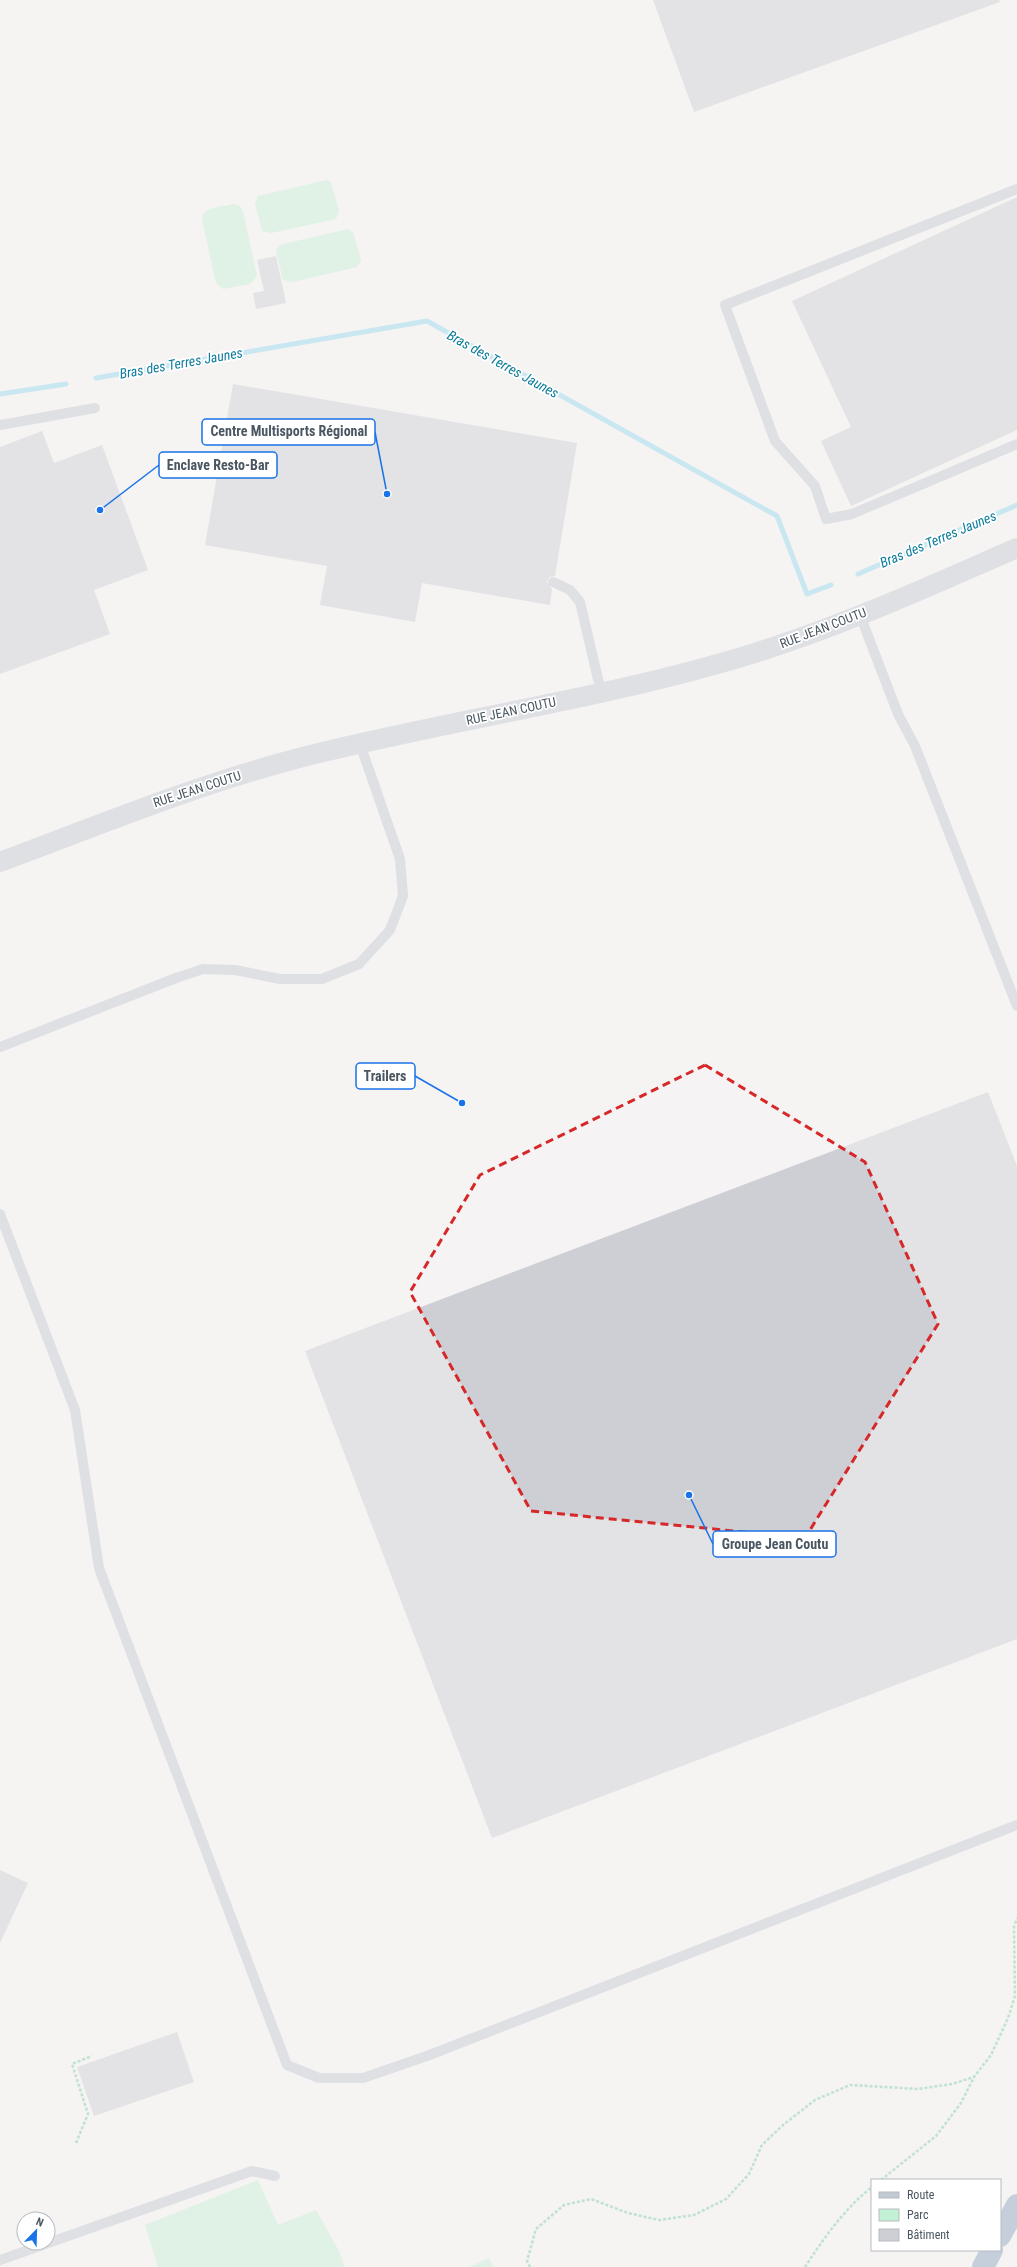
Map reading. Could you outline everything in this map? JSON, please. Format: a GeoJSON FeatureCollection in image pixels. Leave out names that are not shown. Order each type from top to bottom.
{"type":"FeatureCollection","features":[{"type":"Feature","properties":{"kind":"highway"},"geometry":{"type":"LineString","coordinates":[[1001,2234],[1017,2206]]}},
{"type":"Feature","properties":{"kind":"highway"},"geometry":{"type":"LineString","coordinates":[[983,2267],[991,2251]]}},
{"type":"Feature","properties":{"kind":"street","name":"RUE JEAN COUTU"},"geometry":{"type":"LineString","coordinates":[[0,862],[142,807],[216,782],[298,758],[601,692],[736,659],[792,641],[860,615],[1017,548]]}},
{"type":"Feature","properties":{"kind":"lane"},"geometry":{"type":"LineString","coordinates":[[1017,188],[725,305],[775,441],[815,486],[826,519],[852,514],[1017,444]]}},
{"type":"Feature","properties":{"kind":"lane"},"geometry":{"type":"LineString","coordinates":[[0,425],[95,408]]}},
{"type":"Feature","properties":{"kind":"lane"},"geometry":{"type":"LineString","coordinates":[[554,582],[570,590],[580,602],[601,692]]}},
{"type":"Feature","properties":{"kind":"lane"},"geometry":{"type":"LineString","coordinates":[[860,615],[898,714],[915,746],[1017,1006]]}},
{"type":"Feature","properties":{"kind":"lane"},"geometry":{"type":"LineString","coordinates":[[0,1047],[176,978],[203,969],[235,970],[280,979],[322,979],[359,964],[390,930],[403,896],[400,859],[360,744]]}},
{"type":"Feature","properties":{"kind":"lane"},"geometry":{"type":"LineString","coordinates":[[0,1214],[75,1410],[99,1568],[287,2065],[319,2078],[363,2078],[427,2056],[1017,1825]]}},
{"type":"Feature","properties":{"kind":"lane"},"geometry":{"type":"LineString","coordinates":[[0,2260],[252,2171],[275,2176]]}},
{"type":"Feature","properties":{"kind":"path"},"geometry":{"type":"LineString","coordinates":[[882,2179],[936,2136],[961,2103],[974,2077],[991,2055],[1008,2018],[1015,1996],[1014,1927],[1017,1918]]}},
{"type":"Feature","properties":{"kind":"path"},"geometry":{"type":"LineString","coordinates":[[76,2143],[88,2114],[72,2064],[92,2056]]}},
{"type":"Feature","properties":{"kind":"path"},"geometry":{"type":"LineString","coordinates":[[530,2267],[527,2261],[536,2229],[564,2205],[591,2199],[628,2213],[659,2220],[694,2215],[726,2199],[749,2174],[762,2145],[783,2125],[816,2100],[850,2085],[918,2089],[952,2084],[974,2077]]}},
{"type":"Feature","properties":{"kind":"path"},"geometry":{"type":"LineString","coordinates":[[805,2267],[830,2230],[862,2195],[871,2188]]}},
{"type":"Feature","properties":{"kind":"highlighted area"},"geometry":{"type":"Polygon","coordinates":[[[705,1065],[865,1162],[938,1324],[805,1538],[531,1511],[410,1292],[480,1175],[705,1065]]]}},
{"type":"Feature","properties":{"kind":"green space"},"geometry":{"type":"Polygon","coordinates":[[[327,180],[331,183],[339,211],[336,219],[271,233],[262,231],[255,203],[258,196],[327,180]]]}},
{"type":"Feature","properties":{"kind":"green space"},"geometry":{"type":"Polygon","coordinates":[[[233,204],[240,206],[243,211],[257,276],[250,284],[223,289],[216,283],[202,219],[203,215],[210,209],[233,204]]]}},
{"type":"Feature","properties":{"kind":"green space"},"geometry":{"type":"Polygon","coordinates":[[[348,229],[353,232],[361,260],[357,267],[292,282],[283,280],[276,252],[279,245],[348,229]]]}},
{"type":"Feature","properties":{"kind":"green space"},"geometry":{"type":"Polygon","coordinates":[[[258,2180],[278,2225],[316,2210],[339,2251],[345,2267],[158,2267],[145,2225],[258,2180]]]}},
{"type":"Feature","properties":{"kind":"green space"},"geometry":{"type":"Polygon","coordinates":[[[489,2258],[493,2267],[469,2267],[489,2258]]]}},
{"type":"Feature","properties":{"kind":"building"},"geometry":{"type":"Polygon","coordinates":[[[653,0],[999,0],[1000,2],[694,112],[653,0]]]}},
{"type":"Feature","properties":{"kind":"building"},"geometry":{"type":"Polygon","coordinates":[[[1017,197],[1017,430],[851,506],[821,441],[851,427],[792,301],[1017,197]]]}},
{"type":"Feature","properties":{"kind":"building"},"geometry":{"type":"Polygon","coordinates":[[[276,256],[286,303],[256,309],[253,293],[264,291],[257,260],[276,256]]]}},
{"type":"Feature","properties":{"kind":"building"},"geometry":{"type":"Polygon","coordinates":[[[233,384],[577,443],[555,576],[549,577],[547,582],[552,589],[550,605],[422,583],[415,622],[320,605],[327,566],[205,545],[233,384]]]}},
{"type":"Feature","properties":{"kind":"building"},"geometry":{"type":"Polygon","coordinates":[[[42,431],[54,463],[102,445],[148,570],[94,590],[110,634],[0,674],[0,447],[42,431]]]}},
{"type":"Feature","properties":{"kind":"building"},"geometry":{"type":"Polygon","coordinates":[[[988,1092],[1017,1166],[1017,1639],[492,1838],[305,1351],[988,1092]]]}},
{"type":"Feature","properties":{"kind":"building"},"geometry":{"type":"Polygon","coordinates":[[[0,1870],[28,1883],[0,1943],[0,1870]]]}},
{"type":"Feature","properties":{"kind":"building"},"geometry":{"type":"Polygon","coordinates":[[[177,2032],[194,2082],[94,2116],[77,2067],[177,2032]]]}},
{"type":"Feature","properties":{"kind":"waterway","name":"Bras des Terres Jaunes"},"geometry":{"type":"LineString","coordinates":[[96,378],[427,321],[777,516],[807,594],[831,585]]}},
{"type":"Feature","properties":{"kind":"waterway","name":"Bras des Terres Jaunes"},"geometry":{"type":"LineString","coordinates":[[0,394],[66,384]]}},
{"type":"Feature","properties":{"kind":"waterway","name":"Bras des Terres Jaunes"},"geometry":{"type":"LineString","coordinates":[[858,574],[1017,505]]}},
{"type":"Feature","properties":{"kind":"place","name":"Centre Multisports Régional"},"geometry":{"type":"Point","coordinates":[387,494]}},
{"type":"Feature","properties":{"kind":"place","name":"Enclave Resto-Bar"},"geometry":{"type":"Point","coordinates":[100,510]}},
{"type":"Feature","properties":{"kind":"place","name":"Trailers"},"geometry":{"type":"Point","coordinates":[462,1103]}},
{"type":"Feature","properties":{"kind":"place","name":"Groupe Jean Coutu"},"geometry":{"type":"Point","coordinates":[689,1495]}}]}
